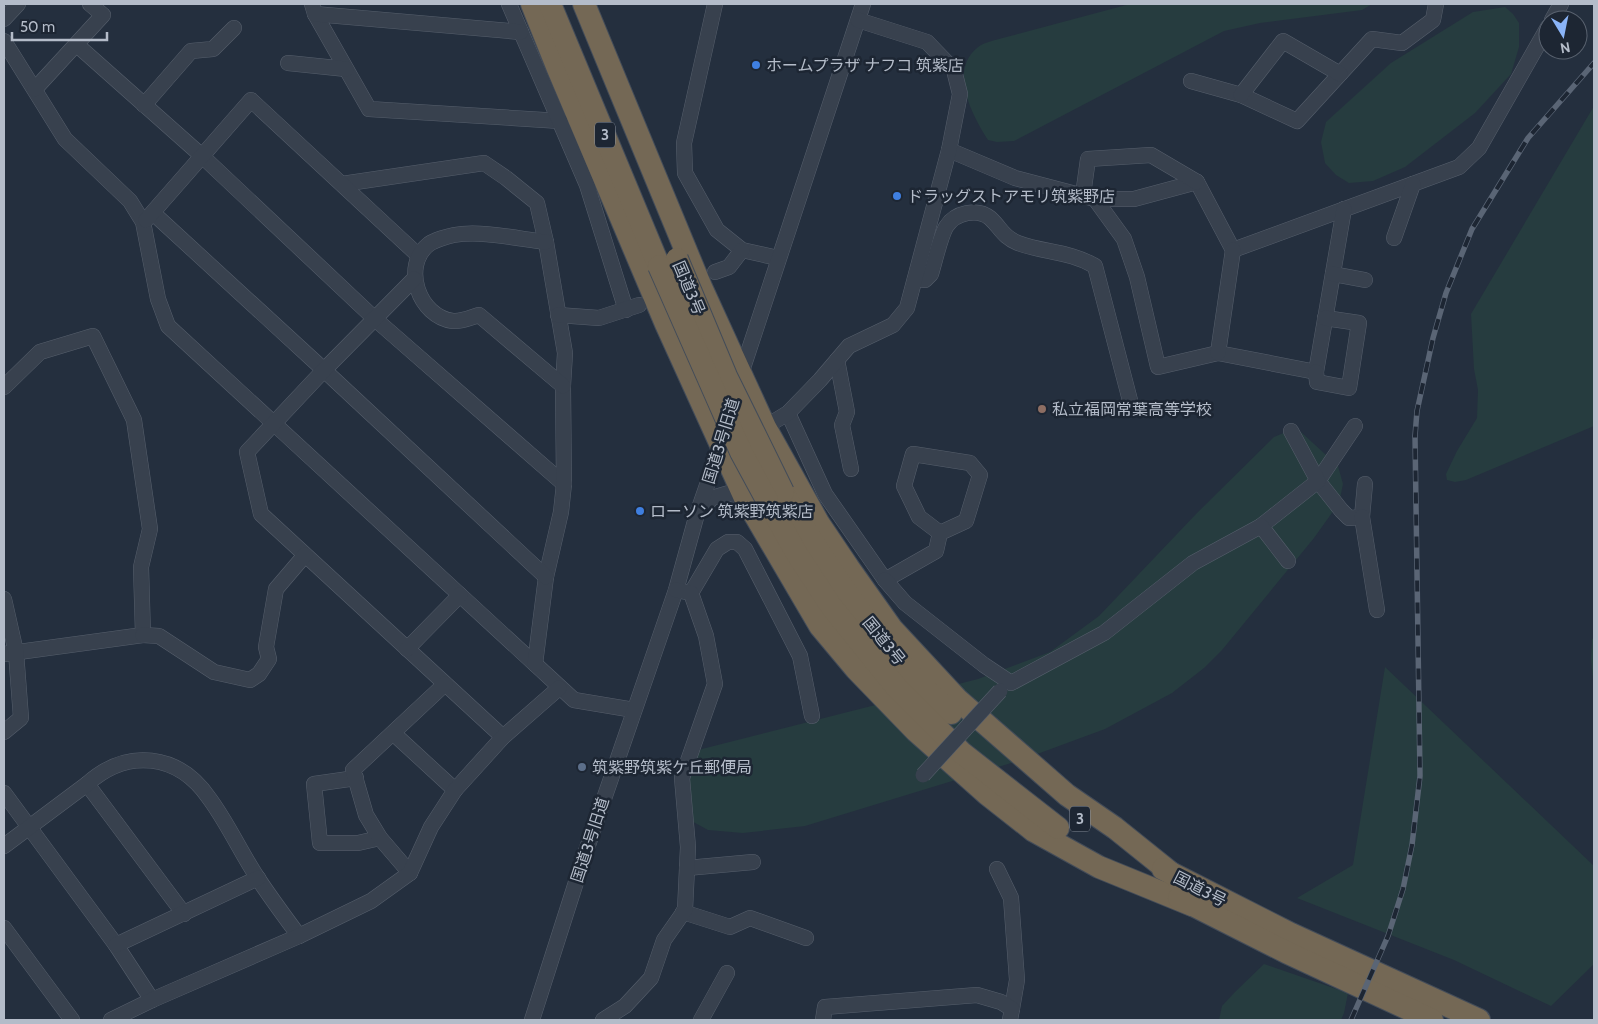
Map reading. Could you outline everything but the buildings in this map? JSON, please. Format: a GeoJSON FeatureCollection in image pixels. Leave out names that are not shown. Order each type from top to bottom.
{"type":"FeatureCollection","features":[{"type":"Feature","properties":{"kind":"highway"},"geometry":{"type":"LineString","coordinates":[[532,4],[666,324],[745,498],[820,626],[856,669],[924,737],[987,794],[1034,831],[1099,866],[1192,905]]}},
{"type":"Feature","properties":{"kind":"highway","name":"国道3号"},"geometry":{"type":"LineString","coordinates":[[550,4],[668,262],[726,376],[797,554],[831,606],[897,688],[962,753],[1046,820],[1106,860],[1286,952],[1432,1020]]}},
{"type":"Feature","properties":{"kind":"highway","name":"国道3号"},"geometry":{"type":"LineString","coordinates":[[570,4],[668,262]]}},
{"type":"Feature","properties":{"kind":"highway"},"geometry":{"type":"LineString","coordinates":[[584,4],[701,287],[742,372],[765,428],[819,524],[848,567],[892,629],[957,699],[1067,795],[1115,828],[1176,877]]}},
{"type":"Feature","properties":{"kind":"highway","name":"国道3号"},"geometry":{"type":"LineString","coordinates":[[775,496],[812,544],[846,594],[913,677],[977,738],[1060,805],[1116,842],[1176,877],[1291,934],[1479,1020]]}},
{"type":"Feature","properties":{"kind":"street"},"geometry":{"type":"LineString","coordinates":[[4,19],[18,4]]}},
{"type":"Feature","properties":{"kind":"street"},"geometry":{"type":"LineString","coordinates":[[35,89],[77,45],[102,15],[90,4]]}},
{"type":"Feature","properties":{"kind":"street"},"geometry":{"type":"LineString","coordinates":[[509,4],[587,185],[633,308],[599,318],[558,315]]}},
{"type":"Feature","properties":{"kind":"street"},"geometry":{"type":"LineString","coordinates":[[715,4],[684,143],[685,173],[717,230],[742,250],[778,258]]}},
{"type":"Feature","properties":{"kind":"street","name":"国道3号旧道"},"geometry":{"type":"LineString","coordinates":[[532,1020],[586,851],[676,590],[697,514],[721,446],[778,258],[863,4]]}},
{"type":"Feature","properties":{"kind":"street"},"geometry":{"type":"LineString","coordinates":[[1191,81],[1240,95],[1297,121],[1372,40],[1402,43],[1433,20],[1436,4]]}},
{"type":"Feature","properties":{"kind":"street"},"geometry":{"type":"LineString","coordinates":[[314,9],[521,32]]}},
{"type":"Feature","properties":{"kind":"street"},"geometry":{"type":"LineString","coordinates":[[314,9],[369,109],[560,121]]}},
{"type":"Feature","properties":{"kind":"street"},"geometry":{"type":"LineString","coordinates":[[765,428],[788,412],[820,380],[848,346],[893,325],[907,308],[949,150],[960,94],[954,70],[927,42],[858,20]]}},
{"type":"Feature","properties":{"kind":"street"},"geometry":{"type":"LineString","coordinates":[[144,105],[191,51],[213,49],[234,28]]}},
{"type":"Feature","properties":{"kind":"street"},"geometry":{"type":"LineString","coordinates":[[4,41],[65,139],[148,218],[324,370],[546,577]]}},
{"type":"Feature","properties":{"kind":"street"},"geometry":{"type":"LineString","coordinates":[[1240,95],[1283,41],[1340,74]]}},
{"type":"Feature","properties":{"kind":"street"},"geometry":{"type":"LineString","coordinates":[[1233,250],[1459,167],[1479,148],[1538,44]]}},
{"type":"Feature","properties":{"kind":"street"},"geometry":{"type":"LineString","coordinates":[[77,45],[202,156],[375,319],[564,484]]}},
{"type":"Feature","properties":{"kind":"street"},"geometry":{"type":"LineString","coordinates":[[288,63],[346,68]]}},
{"type":"Feature","properties":{"kind":"street"},"geometry":{"type":"LineString","coordinates":[[419,256],[251,100],[148,218],[158,299],[168,326],[460,594],[559,688],[574,700],[634,710]]}},
{"type":"Feature","properties":{"kind":"street"},"geometry":{"type":"LineString","coordinates":[[949,150],[1016,178],[1089,197],[1134,199],[1197,182]]}},
{"type":"Feature","properties":{"kind":"street"},"geometry":{"type":"LineString","coordinates":[[1218,353],[1233,250],[1197,182],[1151,154],[1088,159],[1089,197],[1124,239],[1137,277],[1158,368],[1218,353],[1316,372]]}},
{"type":"Feature","properties":{"kind":"street"},"geometry":{"type":"LineString","coordinates":[[342,184],[484,163],[537,203],[546,242],[565,353],[563,386],[564,484],[561,512],[546,577],[535,664]]}},
{"type":"Feature","properties":{"kind":"street"},"geometry":{"type":"LineString","coordinates":[[1394,238],[1413,184]]}},
{"type":"Feature","properties":{"kind":"street"},"geometry":{"type":"LineString","coordinates":[[1325,318],[1359,323],[1349,388],[1317,382],[1316,372],[1325,318],[1344,209]]}},
{"type":"Feature","properties":{"kind":"street"},"geometry":{"type":"LineString","coordinates":[[915,279],[925,280],[931,274],[947,226],[955,219],[967,213],[975,212],[984,214],[991,219],[1004,235],[1018,243],[1080,258],[1095,266],[1132,408]]}},
{"type":"Feature","properties":{"kind":"street"},"geometry":{"type":"LineString","coordinates":[[546,242],[472,234],[453,235],[430,244],[419,256],[414,279],[418,292],[434,314],[454,321],[479,315],[563,386]]}},
{"type":"Feature","properties":{"kind":"street"},"geometry":{"type":"LineString","coordinates":[[715,272],[729,267],[742,250]]}},
{"type":"Feature","properties":{"kind":"street"},"geometry":{"type":"LineString","coordinates":[[1333,274],[1365,280]]}},
{"type":"Feature","properties":{"kind":"street"},"geometry":{"type":"LineString","coordinates":[[414,279],[324,370],[247,452],[254,491],[261,514],[503,737]]}},
{"type":"Feature","properties":{"kind":"street"},"geometry":{"type":"LineString","coordinates":[[4,387],[40,352],[93,336],[134,420],[150,529],[141,567],[143,635]]}},
{"type":"Feature","properties":{"kind":"street"},"geometry":{"type":"LineString","coordinates":[[837,360],[847,412],[842,425],[851,469]]}},
{"type":"Feature","properties":{"kind":"street"},"geometry":{"type":"LineString","coordinates":[[788,412],[825,494],[885,580],[905,603],[984,665],[1005,687]]}},
{"type":"Feature","properties":{"kind":"street"},"geometry":{"type":"LineString","coordinates":[[923,775],[1005,687],[1104,633],[1193,563],[1261,526],[1318,482],[1355,426]]}},
{"type":"Feature","properties":{"kind":"street"},"geometry":{"type":"LineString","coordinates":[[1291,431],[1318,482],[1341,510],[1349,518],[1362,516]]}},
{"type":"Feature","properties":{"kind":"street"},"geometry":{"type":"LineString","coordinates":[[913,454],[970,463],[980,475],[966,521],[940,533],[919,517],[904,486],[913,454]]}},
{"type":"Feature","properties":{"kind":"street"},"geometry":{"type":"LineString","coordinates":[[1365,484],[1362,516],[1378,610]]}},
{"type":"Feature","properties":{"kind":"street"},"geometry":{"type":"LineString","coordinates":[[697,514],[712,498],[729,492],[745,498]]}},
{"type":"Feature","properties":{"kind":"street"},"geometry":{"type":"LineString","coordinates":[[1261,526],[1288,561]]}},
{"type":"Feature","properties":{"kind":"street"},"geometry":{"type":"LineString","coordinates":[[885,580],[936,551],[940,533]]}},
{"type":"Feature","properties":{"kind":"street"},"geometry":{"type":"LineString","coordinates":[[603,1020],[625,1006],[651,978],[664,940],[685,910],[688,847],[682,778],[715,684],[706,636],[691,593],[717,549],[728,542],[737,542],[745,549],[800,656],[812,716]]}},
{"type":"Feature","properties":{"kind":"street"},"geometry":{"type":"LineString","coordinates":[[10,653],[143,635],[159,636],[214,672],[250,680],[259,674],[269,659],[266,647],[276,589],[305,555]]}},
{"type":"Feature","properties":{"kind":"street"},"geometry":{"type":"LineString","coordinates":[[676,590],[691,593]]}},
{"type":"Feature","properties":{"kind":"street"},"geometry":{"type":"LineString","coordinates":[[407,649],[460,594]]}},
{"type":"Feature","properties":{"kind":"street"},"geometry":{"type":"LineString","coordinates":[[4,599],[10,653],[21,718],[4,732]]}},
{"type":"Feature","properties":{"kind":"street"},"geometry":{"type":"LineString","coordinates":[[410,873],[380,838],[366,815],[354,770],[445,684]]}},
{"type":"Feature","properties":{"kind":"street"},"geometry":{"type":"LineString","coordinates":[[111,1020],[152,1000],[299,936],[371,901],[410,873],[431,827],[456,790],[503,737],[559,688]]}},
{"type":"Feature","properties":{"kind":"street"},"geometry":{"type":"LineString","coordinates":[[393,733],[456,790]]}},
{"type":"Feature","properties":{"kind":"street"},"geometry":{"type":"LineString","coordinates":[[4,846],[100,773],[118,764],[143,759],[170,764],[193,780],[209,797],[258,878],[299,936]]}},
{"type":"Feature","properties":{"kind":"street"},"geometry":{"type":"LineString","coordinates":[[356,778],[314,784],[320,843],[358,843],[380,838]]}},
{"type":"Feature","properties":{"kind":"street"},"geometry":{"type":"LineString","coordinates":[[87,784],[184,914]]}},
{"type":"Feature","properties":{"kind":"street"},"geometry":{"type":"LineString","coordinates":[[4,793],[116,945],[152,1000]]}},
{"type":"Feature","properties":{"kind":"street"},"geometry":{"type":"LineString","coordinates":[[687,868],[753,862]]}},
{"type":"Feature","properties":{"kind":"street"},"geometry":{"type":"LineString","coordinates":[[997,869],[1011,898],[1017,980],[1011,1015]]}},
{"type":"Feature","properties":{"kind":"street"},"geometry":{"type":"LineString","coordinates":[[116,945],[258,878]]}},
{"type":"Feature","properties":{"kind":"street"},"geometry":{"type":"LineString","coordinates":[[683,912],[730,927],[750,918],[806,938]]}},
{"type":"Feature","properties":{"kind":"street"},"geometry":{"type":"LineString","coordinates":[[4,928],[72,1020]]}},
{"type":"Feature","properties":{"kind":"street"},"geometry":{"type":"LineString","coordinates":[[701,1020],[727,974]]}},
{"type":"Feature","properties":{"kind":"street"},"geometry":{"type":"LineString","coordinates":[[823,1020],[825,1007],[977,995],[1001,1002],[1011,1015]]}},
{"type":"Feature","properties":{"kind":"green space"},"geometry":{"type":"Polygon","coordinates":[[[1130,4],[1372,4],[1362,10],[1260,23],[1224,31],[1014,141],[997,142],[988,140],[970,106],[964,81],[965,69],[969,58],[977,48],[990,41],[1130,4]]]}},
{"type":"Feature","properties":{"kind":"green space"},"geometry":{"type":"Polygon","coordinates":[[[1505,7],[1519,23],[1519,47],[1511,74],[1475,113],[1405,167],[1373,181],[1349,183],[1336,175],[1325,163],[1321,142],[1326,122],[1391,63],[1473,12],[1505,7]]]}},
{"type":"Feature","properties":{"kind":"green space"},"geometry":{"type":"Polygon","coordinates":[[[1594,106],[1594,426],[1466,480],[1455,482],[1447,480],[1446,474],[1457,451],[1477,418],[1478,390],[1474,369],[1471,314],[1594,106]]]}},
{"type":"Feature","properties":{"kind":"green space"},"geometry":{"type":"Polygon","coordinates":[[[1286,432],[1301,432],[1338,466],[1343,484],[1339,503],[1314,538],[1222,650],[1204,668],[1172,693],[1105,729],[1021,760],[805,826],[743,833],[708,830],[686,818],[684,760],[702,749],[978,679],[1050,652],[1099,616],[1197,513],[1274,437],[1286,432]]]}},
{"type":"Feature","properties":{"kind":"green space"},"geometry":{"type":"Polygon","coordinates":[[[1594,638],[1594,691],[1591,659],[1592,639],[1594,638]]]}},
{"type":"Feature","properties":{"kind":"green space"},"geometry":{"type":"Polygon","coordinates":[[[1385,667],[1594,866],[1594,964],[1551,1006],[1454,960],[1297,898],[1353,865],[1385,667]]]}},
{"type":"Feature","properties":{"kind":"green space"},"geometry":{"type":"Polygon","coordinates":[[[1264,964],[1348,993],[1341,1020],[1219,1020],[1222,1006],[1264,964]]]}},
{"type":"Feature","properties":{"kind":"railway"},"geometry":{"type":"LineString","coordinates":[[1351,1020],[1388,936],[1403,889],[1412,845],[1420,776],[1415,436],[1417,411],[1433,338],[1446,293],[1472,229],[1528,138],[1594,63]]}},
{"type":"Feature","properties":{"kind":"place","name":"ホームプラザ ナフコ 筑紫店"},"geometry":{"type":"Point","coordinates":[756,65]}},
{"type":"Feature","properties":{"kind":"place","name":"ドラッグストアモリ筑紫野店"},"geometry":{"type":"Point","coordinates":[897,196]}},
{"type":"Feature","properties":{"kind":"place","name":"私立福岡常葉高等学校"},"geometry":{"type":"Point","coordinates":[1042,409]}},
{"type":"Feature","properties":{"kind":"place","name":"ローソン 筑紫野筑紫店"},"geometry":{"type":"Point","coordinates":[640,511]}},
{"type":"Feature","properties":{"kind":"place","name":"筑紫野筑紫ケ丘郵便局"},"geometry":{"type":"Point","coordinates":[582,767]}}]}
